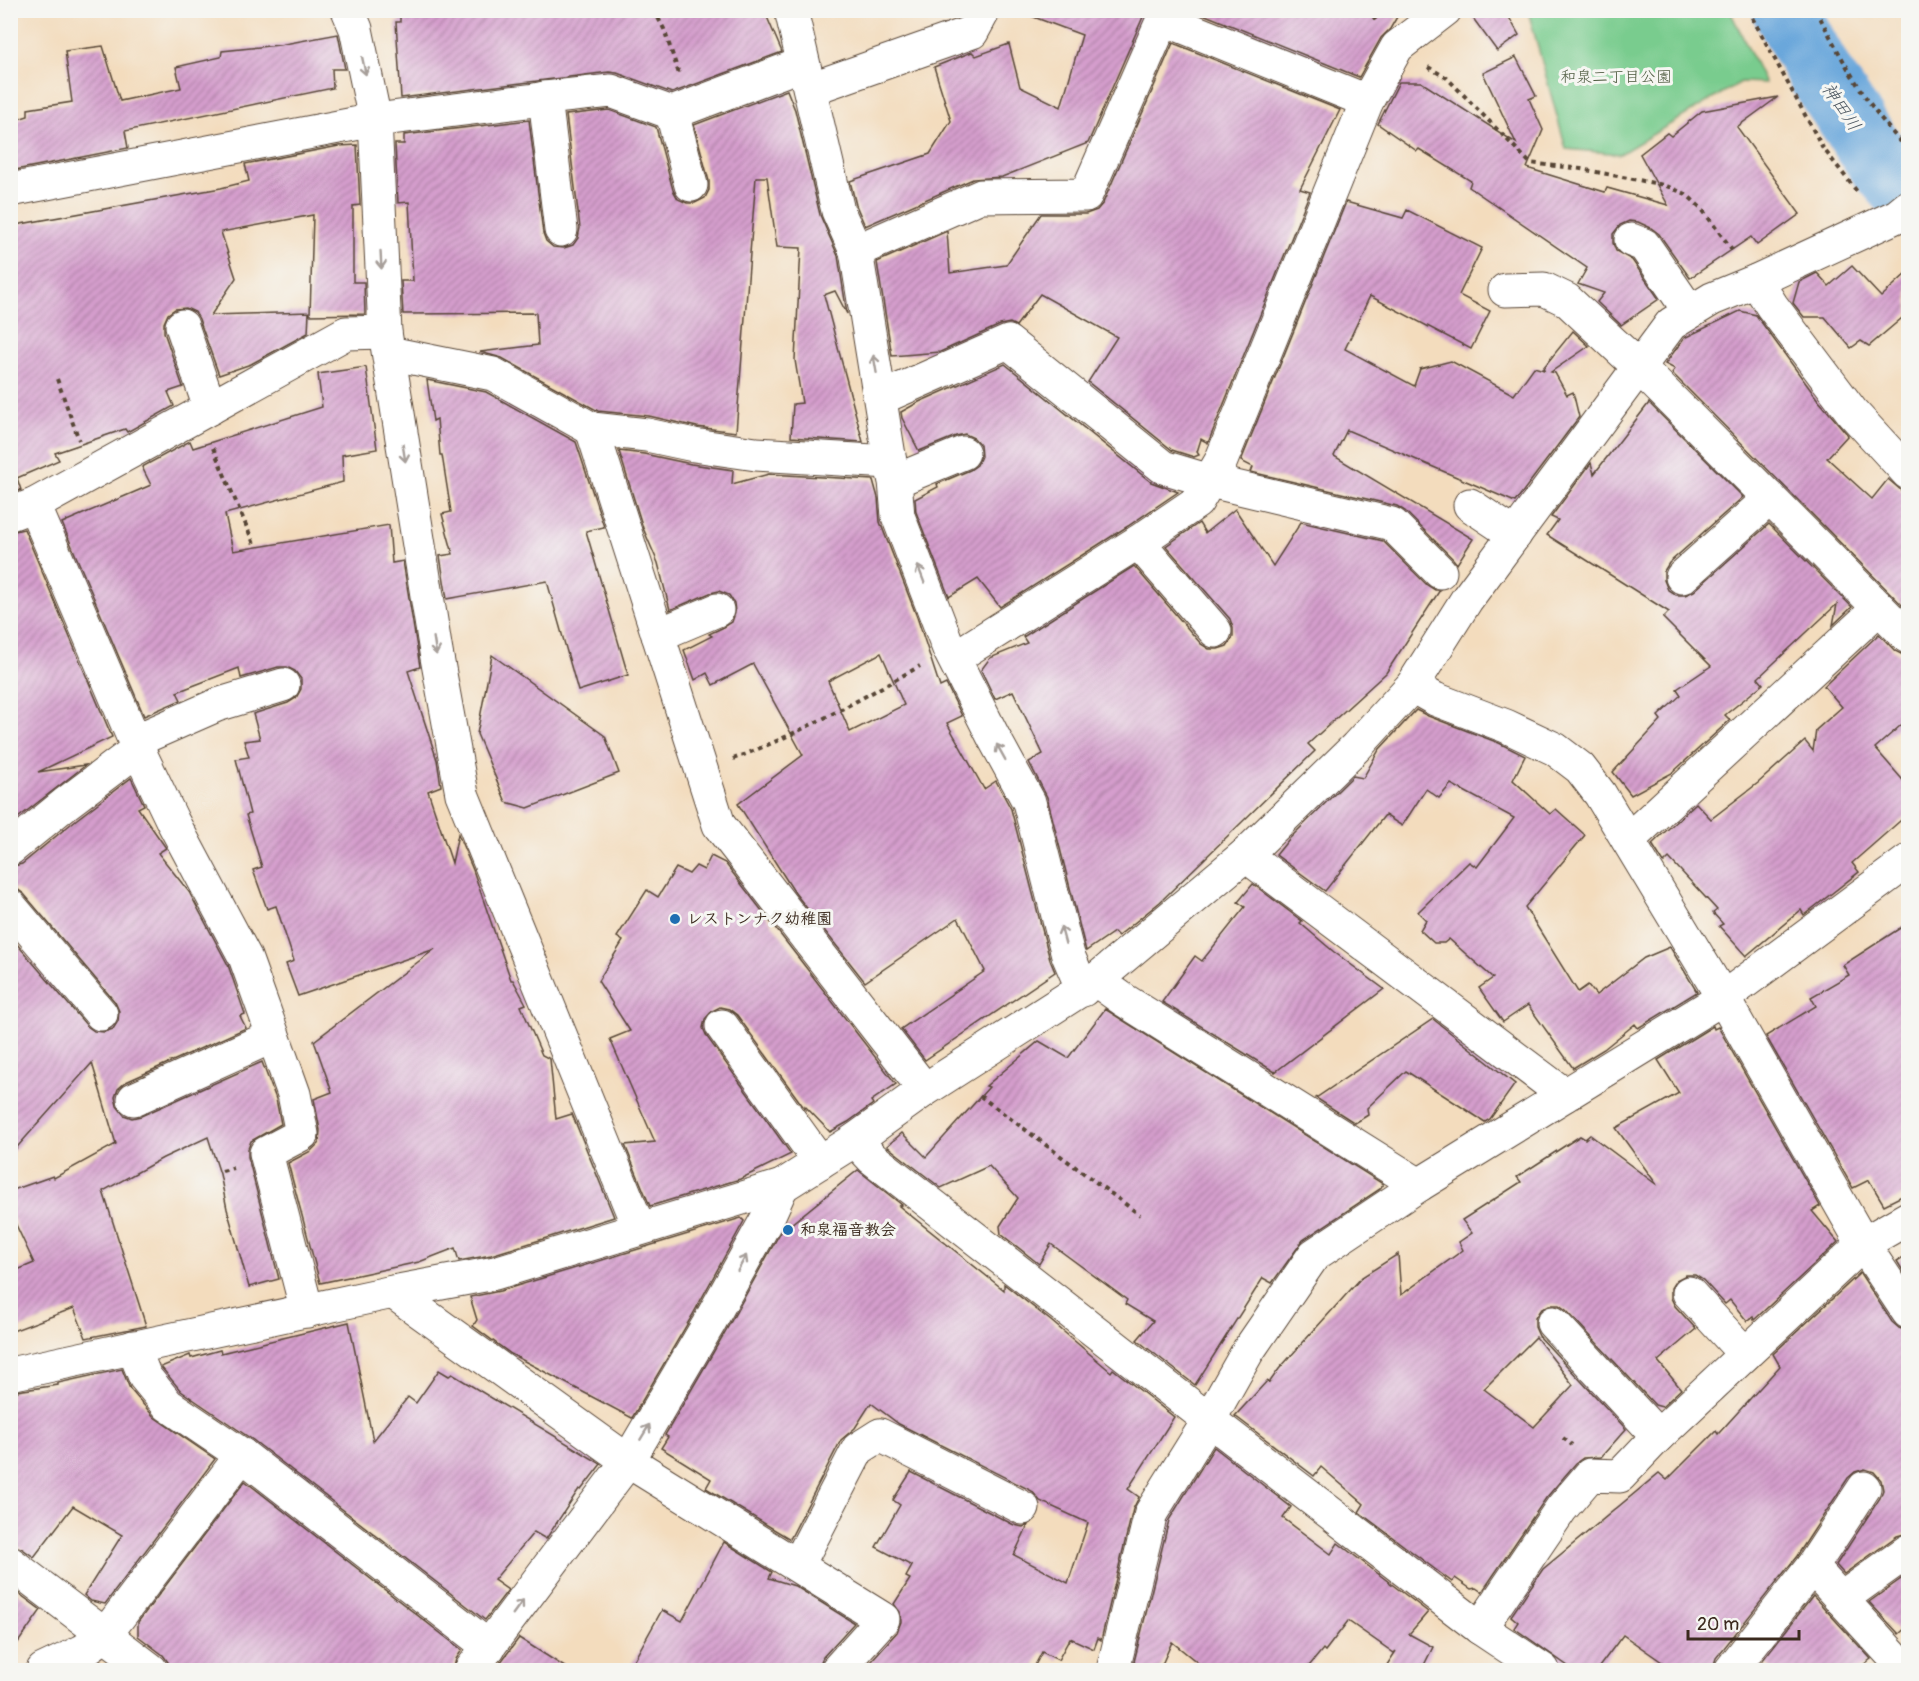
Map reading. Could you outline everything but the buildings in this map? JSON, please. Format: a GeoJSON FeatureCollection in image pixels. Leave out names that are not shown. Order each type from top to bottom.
{"type":"FeatureCollection","features":[{"type":"Feature","properties":{"kind":"street"},"geometry":{"type":"LineString","coordinates":[[348,10],[356,29],[375,120],[387,342],[436,652],[462,794],[639,1228]]}},
{"type":"Feature","properties":{"kind":"street"},"geometry":{"type":"LineString","coordinates":[[791,10],[838,211],[856,251],[898,516],[951,654],[1029,802],[1068,956],[1090,985],[1124,1000],[1419,1185]]}},
{"type":"Feature","properties":{"kind":"street"},"geometry":{"type":"LineString","coordinates":[[11,190],[375,120],[545,98],[610,91],[681,110],[972,33],[984,10]]}},
{"type":"Feature","properties":{"kind":"street"},"geometry":{"type":"LineString","coordinates":[[951,654],[1138,542],[1197,502],[1221,462],[1367,101],[1397,47],[1445,10]]}},
{"type":"Feature","properties":{"kind":"street"},"geometry":{"type":"LineString","coordinates":[[856,251],[981,196],[1086,195],[1165,15],[1367,101]]}},
{"type":"Feature","properties":{"kind":"street"},"geometry":{"type":"LineString","coordinates":[[545,98],[561,230]]}},
{"type":"Feature","properties":{"kind":"street"},"geometry":{"type":"LineString","coordinates":[[681,110],[691,185]]}},
{"type":"Feature","properties":{"kind":"street"},"geometry":{"type":"LineString","coordinates":[[10,1374],[393,1292],[495,1273],[782,1186],[855,1140],[923,1091],[1090,985],[1245,855],[1356,747],[1412,686],[1467,599],[1671,324],[1712,299],[1756,281],[1896,215]]}},
{"type":"Feature","properties":{"kind":"street"},"geometry":{"type":"LineString","coordinates":[[1630,240],[1644,245],[1690,312]]}},
{"type":"Feature","properties":{"kind":"street"},"geometry":{"type":"LineString","coordinates":[[1756,281],[1772,306],[1852,412],[1908,473]]}},
{"type":"Feature","properties":{"kind":"street"},"geometry":{"type":"LineString","coordinates":[[1505,290],[1544,290],[1567,300],[1638,366],[1908,637]]}},
{"type":"Feature","properties":{"kind":"street"},"geometry":{"type":"LineString","coordinates":[[182,326],[205,411]]}},
{"type":"Feature","properties":{"kind":"street"},"geometry":{"type":"LineString","coordinates":[[307,1311],[266,1153],[302,1134],[294,1094],[244,957],[173,822],[22,509],[91,474],[346,333],[387,342],[493,374],[592,429],[647,435],[694,445],[892,472],[963,453]]}},
{"type":"Feature","properties":{"kind":"street"},"geometry":{"type":"LineString","coordinates":[[880,398],[1008,342],[1163,467],[1210,481],[1392,524],[1440,572]]}},
{"type":"Feature","properties":{"kind":"street"},"geometry":{"type":"LineString","coordinates":[[592,429],[719,825],[914,1076],[923,1091]]}},
{"type":"Feature","properties":{"kind":"street"},"geometry":{"type":"LineString","coordinates":[[1682,577],[1770,498]]}},
{"type":"Feature","properties":{"kind":"street"},"geometry":{"type":"LineString","coordinates":[[1470,505],[1515,535]]}},
{"type":"Feature","properties":{"kind":"street"},"geometry":{"type":"LineString","coordinates":[[1138,542],[1215,631]]}},
{"type":"Feature","properties":{"kind":"street"},"geometry":{"type":"LineString","coordinates":[[1628,840],[1879,608]]}},
{"type":"Feature","properties":{"kind":"street"},"geometry":{"type":"LineString","coordinates":[[658,635],[717,610]]}},
{"type":"Feature","properties":{"kind":"street"},"geometry":{"type":"LineString","coordinates":[[10,849],[136,745],[217,705],[283,685]]}},
{"type":"Feature","properties":{"kind":"street"},"geometry":{"type":"LineString","coordinates":[[1412,686],[1435,699],[1506,726],[1555,749],[1580,768],[1600,794],[1628,840],[1723,998],[1863,1244],[1908,1312]]}},
{"type":"Feature","properties":{"kind":"street"},"geometry":{"type":"LineString","coordinates":[[1245,855],[1564,1095]]}},
{"type":"Feature","properties":{"kind":"street"},"geometry":{"type":"LineString","coordinates":[[1113,1671],[1151,1513],[1248,1352],[1314,1255],[1419,1185],[1723,998],[1908,861]]}},
{"type":"Feature","properties":{"kind":"street"},"geometry":{"type":"LineString","coordinates":[[10,906],[101,1014]]}},
{"type":"Feature","properties":{"kind":"street"},"geometry":{"type":"LineString","coordinates":[[722,1026],[820,1162]]}},
{"type":"Feature","properties":{"kind":"street"},"geometry":{"type":"LineString","coordinates":[[134,1099],[273,1036]]}},
{"type":"Feature","properties":{"kind":"street"},"geometry":{"type":"LineString","coordinates":[[855,1140],[872,1158],[1209,1420],[1480,1628],[1543,1671]]}},
{"type":"Feature","properties":{"kind":"street"},"geometry":{"type":"LineString","coordinates":[[133,1347],[145,1377],[168,1405],[243,1455],[480,1659],[628,1461],[708,1325],[768,1217],[782,1186]]}},
{"type":"Feature","properties":{"kind":"street"},"geometry":{"type":"LineString","coordinates":[[1480,1628],[1561,1509],[1590,1475],[1620,1476],[1658,1436],[1863,1244],[1908,1218]]}},
{"type":"Feature","properties":{"kind":"street"},"geometry":{"type":"LineString","coordinates":[[393,1292],[628,1461],[883,1619],[837,1671]]}},
{"type":"Feature","properties":{"kind":"street"},"geometry":{"type":"LineString","coordinates":[[1689,1293],[1745,1354]]}},
{"type":"Feature","properties":{"kind":"street"},"geometry":{"type":"LineString","coordinates":[[1553,1323],[1658,1436]]}},
{"type":"Feature","properties":{"kind":"street"},"geometry":{"type":"LineString","coordinates":[[798,1565],[858,1449],[880,1435],[1023,1508]]}},
{"type":"Feature","properties":{"kind":"street"},"geometry":{"type":"LineString","coordinates":[[43,1671],[84,1651],[105,1635],[243,1455]]}},
{"type":"Feature","properties":{"kind":"street"},"geometry":{"type":"LineString","coordinates":[[1731,1671],[1812,1567],[1864,1488]]}},
{"type":"Feature","properties":{"kind":"street"},"geometry":{"type":"LineString","coordinates":[[1841,1599],[1908,1551]]}},
{"type":"Feature","properties":{"kind":"street"},"geometry":{"type":"LineString","coordinates":[[10,1563],[151,1671]]}},
{"type":"Feature","properties":{"kind":"street"},"geometry":{"type":"LineString","coordinates":[[1812,1567],[1896,1658]]}},
{"type":"Feature","properties":{"kind":"path"},"geometry":{"type":"LineString","coordinates":[[654,10],[664,29],[681,110]]}},
{"type":"Feature","properties":{"kind":"path"},"geometry":{"type":"LineString","coordinates":[[1748,10],[1823,148],[1896,215]]}},
{"type":"Feature","properties":{"kind":"path"},"geometry":{"type":"LineString","coordinates":[[1816,10],[1849,72],[1893,134],[1908,149]]}},
{"type":"Feature","properties":{"kind":"path"},"geometry":{"type":"LineString","coordinates":[[1397,47],[1447,78],[1530,163],[1581,169],[1664,185],[1686,194],[1701,208],[1756,281]]}},
{"type":"Feature","properties":{"kind":"path"},"geometry":{"type":"LineString","coordinates":[[57,379],[91,474]]}},
{"type":"Feature","properties":{"kind":"path"},"geometry":{"type":"LineString","coordinates":[[205,411],[254,544]]}},
{"type":"Feature","properties":{"kind":"path"},"geometry":{"type":"LineString","coordinates":[[701,771],[777,742],[951,654]]}},
{"type":"Feature","properties":{"kind":"path"},"geometry":{"type":"LineString","coordinates":[[951,1074],[1140,1215]]}},
{"type":"Feature","properties":{"kind":"green space","name":"和泉二丁目公園"},"geometry":{"type":"Polygon","coordinates":[[[1528,11],[1730,11],[1765,83],[1741,82],[1620,154],[1566,149],[1528,11]]]}},
{"type":"Feature","properties":{"kind":"waterway","name":"神田川"},"geometry":{"type":"LineString","coordinates":[[1785,10],[1821,76],[1882,166],[1908,195]]}},
{"type":"Feature","properties":{"kind":"place","name":"レストンナク幼稚園"},"geometry":{"type":"Point","coordinates":[675,919]}},
{"type":"Feature","properties":{"kind":"place","name":"和泉福音教会"},"geometry":{"type":"Point","coordinates":[788,1230]}}]}
